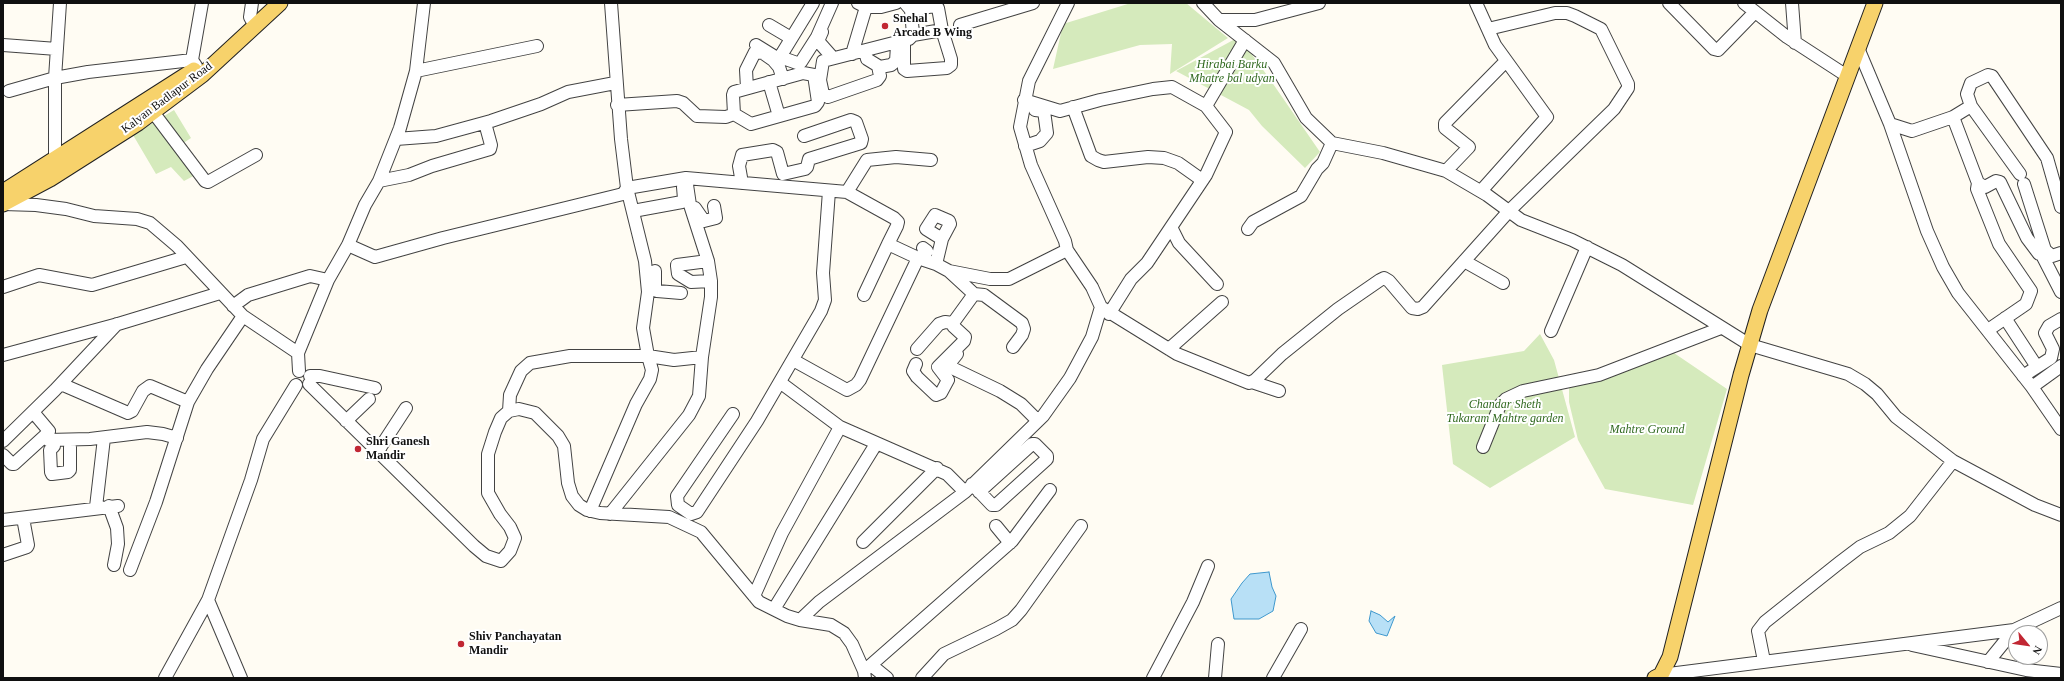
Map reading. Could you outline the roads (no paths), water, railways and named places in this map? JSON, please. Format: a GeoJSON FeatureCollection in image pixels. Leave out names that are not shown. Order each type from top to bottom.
{"type":"FeatureCollection","features":[{"type":"Feature","properties":{"kind":"main road"},"geometry":{"type":"LineString","coordinates":[[3,192],[197,67],[230,43],[252,15],[266,3]]}},
{"type":"Feature","properties":{"kind":"main road"},"geometry":{"type":"LineString","coordinates":[[252,15],[280,3]]}},
{"type":"Feature","properties":{"kind":"main road"},"geometry":{"type":"LineString","coordinates":[[1658,676],[1670,657],[1760,310],[1875,3]]}},
{"type":"Feature","properties":{"kind":"main road","name":"Kalyan Badlapur Road"},"geometry":{"type":"LineString","coordinates":[[3,204],[50,179],[153,112],[197,67]]}},
{"type":"Feature","properties":{"kind":"street"},"geometry":{"type":"LineString","coordinates":[[55,158],[55,78],[60,3]]}},
{"type":"Feature","properties":{"kind":"street"},"geometry":{"type":"LineString","coordinates":[[9,91],[55,78],[88,72],[197,67],[202,3]]}},
{"type":"Feature","properties":{"kind":"street"},"geometry":{"type":"LineString","coordinates":[[424,3],[416,71],[396,139],[379,181],[365,205],[348,245],[328,280],[298,353],[298,371],[294,377],[305,382],[378,451],[474,546],[486,556],[501,560],[510,552],[515,538],[510,527],[500,514],[488,493],[488,454],[501,418],[509,411],[519,409],[535,414],[558,436],[564,446],[568,483],[572,496],[579,505],[590,511],[610,514],[669,517],[701,532],[759,602],[800,620],[831,625],[844,633],[867,671],[888,678]]}},
{"type":"Feature","properties":{"kind":"street"},"geometry":{"type":"LineString","coordinates":[[611,3],[615,83],[627,188],[633,211],[654,271],[655,289],[657,291],[681,293]]}},
{"type":"Feature","properties":{"kind":"street"},"geometry":{"type":"LineString","coordinates":[[780,57],[780,29],[801,22],[813,3]]}},
{"type":"Feature","properties":{"kind":"street"},"geometry":{"type":"LineString","coordinates":[[756,46],[777,58],[780,57],[797,63],[801,62],[817,37],[818,31],[832,3]]}},
{"type":"Feature","properties":{"kind":"street"},"geometry":{"type":"LineString","coordinates":[[833,58],[818,42],[837,3]]}},
{"type":"Feature","properties":{"kind":"street"},"geometry":{"type":"LineString","coordinates":[[852,54],[859,4],[881,7],[896,3]]}},
{"type":"Feature","properties":{"kind":"street"},"geometry":{"type":"LineString","coordinates":[[960,25],[1033,3]]}},
{"type":"Feature","properties":{"kind":"street"},"geometry":{"type":"LineString","coordinates":[[1068,3],[1029,81],[1020,127],[1030,165],[1065,241],[1067,250],[1092,287],[1105,310],[1177,354],[1246,382],[1252,382],[1279,391]]}},
{"type":"Feature","properties":{"kind":"street"},"geometry":{"type":"LineString","coordinates":[[1203,3],[1219,20],[1274,63],[1306,118],[1332,143],[1384,153],[1446,171],[1481,191],[1521,220],[1587,248],[1622,265],[1750,345],[1848,374],[1878,394],[1896,417],[1953,461],[2035,504],[2061,515]]}},
{"type":"Feature","properties":{"kind":"street"},"geometry":{"type":"LineString","coordinates":[[1219,20],[1255,20],[1319,3]]}},
{"type":"Feature","properties":{"kind":"street"},"geometry":{"type":"LineString","coordinates":[[1476,3],[1495,44],[1547,117],[1481,191]]}},
{"type":"Feature","properties":{"kind":"street"},"geometry":{"type":"LineString","coordinates":[[1669,3],[1714,49],[1718,50],[1723,47],[1755,12]]}},
{"type":"Feature","properties":{"kind":"street"},"geometry":{"type":"LineString","coordinates":[[1744,3],[1795,42],[1848,76]]}},
{"type":"Feature","properties":{"kind":"street"},"geometry":{"type":"LineString","coordinates":[[1792,3],[1795,42]]}},
{"type":"Feature","properties":{"kind":"street"},"geometry":{"type":"LineString","coordinates":[[908,6],[934,6],[938,8],[942,30],[951,59],[951,65],[947,68],[904,69],[908,6]]}},
{"type":"Feature","properties":{"kind":"street"},"geometry":{"type":"LineString","coordinates":[[1252,382],[1282,354],[1338,309],[1380,280],[1387,279],[1412,308],[1418,309],[1423,307],[1509,211],[1614,109],[1625,94],[1628,84],[1601,29],[1576,16],[1567,13],[1555,13],[1488,29]]}},
{"type":"Feature","properties":{"kind":"street"},"geometry":{"type":"LineString","coordinates":[[801,22],[818,31]]}},
{"type":"Feature","properties":{"kind":"street"},"geometry":{"type":"LineString","coordinates":[[878,66],[880,76],[877,80],[828,97],[823,94],[820,80],[823,61],[942,30]]}},
{"type":"Feature","properties":{"kind":"street"},"geometry":{"type":"LineString","coordinates":[[864,50],[867,59],[878,66],[891,65],[896,61],[905,40]]}},
{"type":"Feature","properties":{"kind":"street"},"geometry":{"type":"LineString","coordinates":[[1206,106],[1245,40]]}},
{"type":"Feature","properties":{"kind":"street"},"geometry":{"type":"LineString","coordinates":[[3,45],[57,49]]}},
{"type":"Feature","properties":{"kind":"street"},"geometry":{"type":"LineString","coordinates":[[416,71],[536,46]]}},
{"type":"Feature","properties":{"kind":"street"},"geometry":{"type":"LineString","coordinates":[[1858,48],[1890,124],[1927,231],[1943,266],[1958,293],[2032,387],[2061,429]]}},
{"type":"Feature","properties":{"kind":"street"},"geometry":{"type":"LineString","coordinates":[[746,84],[746,70],[756,52],[763,53],[773,60],[782,75]]}},
{"type":"Feature","properties":{"kind":"street"},"geometry":{"type":"LineString","coordinates":[[1446,171],[1469,147],[1446,128],[1445,122],[1506,61]]}},
{"type":"Feature","properties":{"kind":"street"},"geometry":{"type":"LineString","coordinates":[[803,73],[811,73],[814,75],[818,102],[815,106],[751,124],[734,114],[732,95],[746,84],[782,75],[803,73]]}},
{"type":"Feature","properties":{"kind":"street"},"geometry":{"type":"LineString","coordinates":[[746,84],[769,82],[782,75]]}},
{"type":"Feature","properties":{"kind":"street"},"geometry":{"type":"LineString","coordinates":[[2061,208],[2047,158],[1992,76],[1988,75],[1971,83],[1967,94],[1971,106],[2022,179],[2045,255],[2061,292]]}},
{"type":"Feature","properties":{"kind":"street"},"geometry":{"type":"LineString","coordinates":[[769,82],[779,116]]}},
{"type":"Feature","properties":{"kind":"street"},"geometry":{"type":"LineString","coordinates":[[396,139],[436,136],[485,123],[541,104],[568,92],[615,83]]}},
{"type":"Feature","properties":{"kind":"street"},"geometry":{"type":"LineString","coordinates":[[972,489],[1038,420],[1070,378],[1092,338],[1105,310],[1147,263],[1206,175],[1226,132],[1206,106],[1172,87],[1153,89],[1100,100],[1060,111],[1024,103]]}},
{"type":"Feature","properties":{"kind":"street"},"geometry":{"type":"LineString","coordinates":[[617,104],[677,101],[683,103],[697,116],[726,117],[734,114]]}},
{"type":"Feature","properties":{"kind":"street"},"geometry":{"type":"LineString","coordinates":[[1024,103],[1028,109],[1044,111],[1047,133],[1040,141],[1025,146]]}},
{"type":"Feature","properties":{"kind":"street"},"geometry":{"type":"LineString","coordinates":[[1890,124],[1912,131],[1953,118],[1971,106]]}},
{"type":"Feature","properties":{"kind":"street"},"geometry":{"type":"LineString","coordinates":[[1073,107],[1091,156],[1098,160],[1104,162],[1148,157],[1164,158],[1178,163],[1202,180]]}},
{"type":"Feature","properties":{"kind":"street"},"geometry":{"type":"LineString","coordinates":[[153,112],[205,182],[208,182],[256,155]]}},
{"type":"Feature","properties":{"kind":"street"},"geometry":{"type":"LineString","coordinates":[[1953,118],[1978,183],[1977,189],[1999,244],[2031,291],[2026,304],[1988,330]]}},
{"type":"Feature","properties":{"kind":"street"},"geometry":{"type":"LineString","coordinates":[[804,136],[851,120],[856,122],[862,139],[860,143],[809,159],[805,169],[806,189]]}},
{"type":"Feature","properties":{"kind":"street"},"geometry":{"type":"LineString","coordinates":[[379,181],[409,175],[432,166],[490,149],[491,145],[485,123]]}},
{"type":"Feature","properties":{"kind":"street"},"geometry":{"type":"LineString","coordinates":[[1248,229],[1253,222],[1301,196],[1317,168],[1324,163],[1332,143]]}},
{"type":"Feature","properties":{"kind":"street"},"geometry":{"type":"LineString","coordinates":[[742,182],[739,166],[742,155],[773,150],[777,152],[783,174],[782,187]]}},
{"type":"Feature","properties":{"kind":"street"},"geometry":{"type":"LineString","coordinates":[[847,192],[867,160],[896,157],[931,160]]}},
{"type":"Feature","properties":{"kind":"street"},"geometry":{"type":"LineString","coordinates":[[783,174],[805,169]]}},
{"type":"Feature","properties":{"kind":"street"},"geometry":{"type":"LineString","coordinates":[[610,514],[694,408],[699,396],[702,357],[712,297],[708,261],[687,179]]}},
{"type":"Feature","properties":{"kind":"street"},"geometry":{"type":"LineString","coordinates":[[633,211],[682,202],[684,200],[687,179]]}},
{"type":"Feature","properties":{"kind":"street"},"geometry":{"type":"LineString","coordinates":[[348,245],[375,256],[623,194],[627,188],[687,179],[742,182],[782,187],[829,190],[847,192],[894,218],[898,222],[898,226],[864,295]]}},
{"type":"Feature","properties":{"kind":"street"},"geometry":{"type":"LineString","coordinates":[[1978,183],[1981,186],[1996,181],[2000,182],[2003,185],[2027,238],[2045,255],[2052,256],[2061,254]]}},
{"type":"Feature","properties":{"kind":"street"},"geometry":{"type":"LineString","coordinates":[[733,414],[677,496],[678,505],[691,514],[697,512],[781,382],[821,311],[825,300],[823,273],[829,190]]}},
{"type":"Feature","properties":{"kind":"street"},"geometry":{"type":"LineString","coordinates":[[3,204],[36,205],[66,209],[94,216],[137,219],[150,223],[163,233],[243,316],[298,353]]}},
{"type":"Feature","properties":{"kind":"street"},"geometry":{"type":"LineString","coordinates":[[695,206],[704,221],[716,218],[714,206]]}},
{"type":"Feature","properties":{"kind":"street"},"geometry":{"type":"LineString","coordinates":[[1171,227],[1179,243],[1218,284]]}},
{"type":"Feature","properties":{"kind":"street"},"geometry":{"type":"LineString","coordinates":[[936,264],[942,239]]}},
{"type":"Feature","properties":{"kind":"street"},"geometry":{"type":"LineString","coordinates":[[888,244],[921,255],[949,271],[974,294],[984,295],[1022,323],[1024,328],[1022,335],[1013,347]]}},
{"type":"Feature","properties":{"kind":"street"},"geometry":{"type":"LineString","coordinates":[[1551,331],[1587,248]]}},
{"type":"Feature","properties":{"kind":"street"},"geometry":{"type":"LineString","coordinates":[[949,271],[990,279],[1009,279],[1067,250]]}},
{"type":"Feature","properties":{"kind":"street"},"geometry":{"type":"LineString","coordinates":[[794,360],[847,390],[856,385],[860,380],[921,255]]}},
{"type":"Feature","properties":{"kind":"street"},"geometry":{"type":"LineString","coordinates":[[3,286],[39,275],[66,278],[92,285],[186,257]]}},
{"type":"Feature","properties":{"kind":"street"},"geometry":{"type":"LineString","coordinates":[[708,261],[678,265],[678,274],[691,282],[711,281]]}},
{"type":"Feature","properties":{"kind":"street"},"geometry":{"type":"LineString","coordinates":[[1464,261],[1503,283]]}},
{"type":"Feature","properties":{"kind":"street"},"geometry":{"type":"LineString","coordinates":[[590,511],[636,404],[650,379],[652,370],[643,328],[648,292],[654,271]]}},
{"type":"Feature","properties":{"kind":"street"},"geometry":{"type":"LineString","coordinates":[[233,306],[248,295],[310,276],[328,280]]}},
{"type":"Feature","properties":{"kind":"street"},"geometry":{"type":"LineString","coordinates":[[3,355],[118,324],[220,293]]}},
{"type":"Feature","properties":{"kind":"street"},"geometry":{"type":"LineString","coordinates":[[953,323],[974,294]]}},
{"type":"Feature","properties":{"kind":"street"},"geometry":{"type":"LineString","coordinates":[[1169,349],[1222,302]]}},
{"type":"Feature","properties":{"kind":"street"},"geometry":{"type":"LineString","coordinates":[[130,570],[156,502],[188,402],[207,369],[243,316]]}},
{"type":"Feature","properties":{"kind":"street"},"geometry":{"type":"LineString","coordinates":[[2005,318],[2037,367]]}},
{"type":"Feature","properties":{"kind":"street"},"geometry":{"type":"LineString","coordinates":[[2023,376],[2051,358],[2053,349],[2045,333],[2049,326],[2061,319]]}},
{"type":"Feature","properties":{"kind":"street"},"geometry":{"type":"LineString","coordinates":[[917,349],[940,324],[945,322],[953,323]]}},
{"type":"Feature","properties":{"kind":"street"},"geometry":{"type":"LineString","coordinates":[[916,364],[913,371],[917,377],[936,395],[941,393],[948,380],[938,367],[964,341],[964,337],[953,323]]}},
{"type":"Feature","properties":{"kind":"street"},"geometry":{"type":"LineString","coordinates":[[3,451],[17,432],[35,415],[61,384],[118,324]]}},
{"type":"Feature","properties":{"kind":"street"},"geometry":{"type":"LineString","coordinates":[[1483,447],[1500,405],[1506,399],[1517,393],[1599,375],[1721,328]]}},
{"type":"Feature","properties":{"kind":"street"},"geometry":{"type":"LineString","coordinates":[[966,343],[949,364],[950,367],[1000,390],[1022,404],[1038,420]]}},
{"type":"Feature","properties":{"kind":"street"},"geometry":{"type":"LineString","coordinates":[[509,411],[510,395],[521,371],[530,363],[570,356],[648,356],[674,360],[702,357]]}},
{"type":"Feature","properties":{"kind":"street"},"geometry":{"type":"LineString","coordinates":[[2032,387],[2061,366]]}},
{"type":"Feature","properties":{"kind":"street"},"geometry":{"type":"LineString","coordinates":[[165,678],[208,600],[251,480],[263,439],[305,382],[320,376],[375,388]]}},
{"type":"Feature","properties":{"kind":"street"},"geometry":{"type":"LineString","coordinates":[[781,382],[840,427],[876,444],[937,468],[972,489],[992,505],[996,505],[1047,459],[1047,456],[1035,444],[1032,444],[972,489],[819,602],[800,620]]}},
{"type":"Feature","properties":{"kind":"street"},"geometry":{"type":"LineString","coordinates":[[61,384],[128,413],[132,411],[143,391],[150,386],[188,402]]}},
{"type":"Feature","properties":{"kind":"street"},"geometry":{"type":"LineString","coordinates":[[346,421],[368,400]]}},
{"type":"Feature","properties":{"kind":"street"},"geometry":{"type":"LineString","coordinates":[[378,451],[406,408]]}},
{"type":"Feature","properties":{"kind":"street"},"geometry":{"type":"LineString","coordinates":[[3,455],[12,464],[14,464],[48,433],[49,431],[35,415]]}},
{"type":"Feature","properties":{"kind":"street"},"geometry":{"type":"LineString","coordinates":[[754,596],[782,533],[840,427]]}},
{"type":"Feature","properties":{"kind":"street"},"geometry":{"type":"LineString","coordinates":[[3,441],[17,432]]}},
{"type":"Feature","properties":{"kind":"street"},"geometry":{"type":"LineString","coordinates":[[70,447],[70,470],[68,472],[52,474],[50,450],[54,446],[51,440],[104,438],[147,432],[170,435],[177,438]]}},
{"type":"Feature","properties":{"kind":"street"},"geometry":{"type":"LineString","coordinates":[[96,507],[104,438]]}},
{"type":"Feature","properties":{"kind":"street"},"geometry":{"type":"LineString","coordinates":[[774,609],[876,444]]}},
{"type":"Feature","properties":{"kind":"street"},"geometry":{"type":"LineString","coordinates":[[1764,661],[1758,631],[1765,622],[1850,555],[1889,533],[1910,516],[1953,461]]}},
{"type":"Feature","properties":{"kind":"street"},"geometry":{"type":"LineString","coordinates":[[864,542],[937,468]]}},
{"type":"Feature","properties":{"kind":"street"},"geometry":{"type":"LineString","coordinates":[[867,671],[1010,543],[1050,490]]}},
{"type":"Feature","properties":{"kind":"street"},"geometry":{"type":"LineString","coordinates":[[3,528],[24,521],[96,507],[113,506],[118,544],[114,565]]}},
{"type":"Feature","properties":{"kind":"street"},"geometry":{"type":"LineString","coordinates":[[3,520],[24,521]]}},
{"type":"Feature","properties":{"kind":"street"},"geometry":{"type":"LineString","coordinates":[[3,555],[27,548],[28,545],[24,521]]}},
{"type":"Feature","properties":{"kind":"street"},"geometry":{"type":"LineString","coordinates":[[996,526],[1010,543]]}},
{"type":"Feature","properties":{"kind":"street"},"geometry":{"type":"LineString","coordinates":[[922,678],[944,654],[1012,620],[1021,610],[1081,526]]}},
{"type":"Feature","properties":{"kind":"street"},"geometry":{"type":"LineString","coordinates":[[1153,678],[1193,602],[1208,566]]}},
{"type":"Feature","properties":{"kind":"street"},"geometry":{"type":"LineString","coordinates":[[208,600],[241,678]]}},
{"type":"Feature","properties":{"kind":"street"},"geometry":{"type":"LineString","coordinates":[[2025,625],[2061,608]]}},
{"type":"Feature","properties":{"kind":"street"},"geometry":{"type":"LineString","coordinates":[[1273,678],[1301,629]]}},
{"type":"Feature","properties":{"kind":"street"},"geometry":{"type":"LineString","coordinates":[[1658,676],[1764,661],[2008,631]]}},
{"type":"Feature","properties":{"kind":"street"},"geometry":{"type":"LineString","coordinates":[[1988,662],[2008,637]]}},
{"type":"Feature","properties":{"kind":"street"},"geometry":{"type":"LineString","coordinates":[[1215,678],[1218,644]]}},
{"type":"Feature","properties":{"kind":"street"},"geometry":{"type":"LineString","coordinates":[[1907,644],[1988,662],[2022,674],[2061,674]]}},
{"type":"Feature","properties":{"kind":"water"},"geometry":{"type":"Polygon","coordinates":[[[1269,572],[1272,587],[1276,596],[1273,611],[1259,619],[1234,619],[1231,599],[1242,583],[1250,574],[1269,572]]]}},
{"type":"Feature","properties":{"kind":"water"},"geometry":{"type":"Polygon","coordinates":[[[1371,611],[1380,615],[1388,622],[1395,616],[1387,636],[1376,633],[1369,621],[1371,611]]]}},
{"type":"Feature","properties":{"kind":"place","name":"Snehal Arcade B Wing"},"geometry":{"type":"Point","coordinates":[885,26]}},
{"type":"Feature","properties":{"kind":"place","name":"Shri Ganesh Mandir"},"geometry":{"type":"Point","coordinates":[358,449]}},
{"type":"Feature","properties":{"kind":"place","name":"Shiv Panchayatan Mandir"},"geometry":{"type":"Point","coordinates":[461,644]}},
{"type":"Feature","properties":{"kind":"park label","name":"Hirabai Barku Mhatre bal udyan"},"geometry":{"type":"Point","coordinates":[1232,72]}},
{"type":"Feature","properties":{"kind":"park label","name":"Chandar Sheth Tukaram Mahtre garden"},"geometry":{"type":"Point","coordinates":[1505,412]}},
{"type":"Feature","properties":{"kind":"park label","name":"Mahtre Ground"},"geometry":{"type":"Point","coordinates":[1647,430]}}]}
